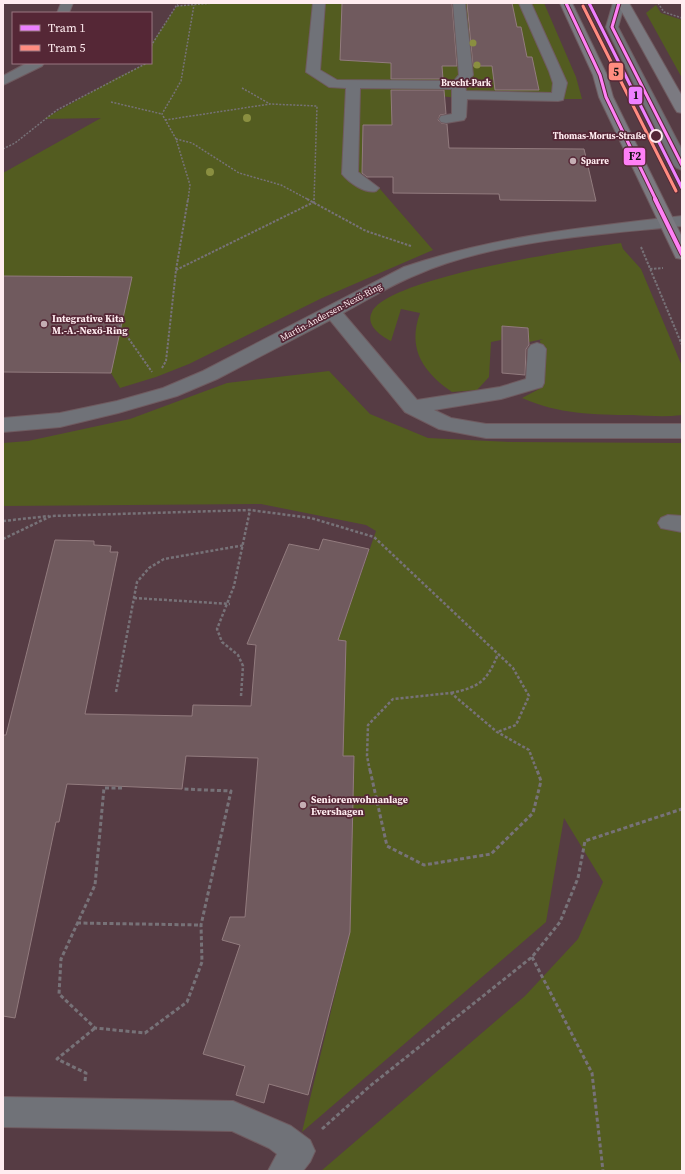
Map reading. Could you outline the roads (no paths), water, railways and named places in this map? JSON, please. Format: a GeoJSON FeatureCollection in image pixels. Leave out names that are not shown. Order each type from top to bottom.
{"type":"FeatureCollection","features":[{"type":"Feature","properties":{"kind":"main road"},"geometry":{"type":"LineString","coordinates":[[566,3],[600,75],[606,97],[677,223],[682,254]]}},
{"type":"Feature","properties":{"kind":"main road"},"geometry":{"type":"LineString","coordinates":[[623,3],[682,109]]}},
{"type":"Feature","properties":{"kind":"street"},"geometry":{"type":"LineString","coordinates":[[319,3],[313,72],[334,84],[459,90],[558,97],[560,83],[556,71],[525,3]]}},
{"type":"Feature","properties":{"kind":"street"},"geometry":{"type":"LineString","coordinates":[[446,119],[459,117],[459,90],[466,75],[459,3]]}},
{"type":"Feature","properties":{"kind":"street"},"geometry":{"type":"LineString","coordinates":[[619,3],[612,27],[682,165]]}},
{"type":"Feature","properties":{"kind":"street"},"geometry":{"type":"LineString","coordinates":[[3,81],[35,64]]}},
{"type":"Feature","properties":{"kind":"street"},"geometry":{"type":"LineString","coordinates":[[353,84],[350,174],[371,188]]}},
{"type":"Feature","properties":{"kind":"street","name":"Martin-Andersen-Nexö-Ring"},"geometry":{"type":"LineString","coordinates":[[3,425],[60,420],[118,407],[170,392],[210,375],[410,271],[459,254],[492,245],[549,235],[677,223]]}},
{"type":"Feature","properties":{"kind":"street"},"geometry":{"type":"LineString","coordinates":[[332,311],[412,408],[446,424],[486,431],[682,431]]}},
{"type":"Feature","properties":{"kind":"street"},"geometry":{"type":"LineString","coordinates":[[412,408],[501,393],[535,383],[537,349]]}},
{"type":"Feature","properties":{"kind":"street"},"geometry":{"type":"LineString","coordinates":[[3,1112],[233,1116],[280,1137],[292,1161]]}},
{"type":"Feature","properties":{"kind":"tram line","name":"1"},"geometry":{"type":"LineString","coordinates":[[589,3],[682,188]]}},
{"type":"Feature","properties":{"kind":"tram line","name":"5"},"geometry":{"type":"LineString","coordinates":[[583,6],[676,191]]}},
{"type":"Feature","properties":{"kind":"place","name":"Thomas-Morus-Straße"},"geometry":{"type":"Point","coordinates":[656,136]}},
{"type":"Feature","properties":{"kind":"place","name":"Sparre"},"geometry":{"type":"Point","coordinates":[573,161]}},
{"type":"Feature","properties":{"kind":"place","name":"Integrative Kita M.-A.-Nexö-Ring"},"geometry":{"type":"Point","coordinates":[44,324]}},
{"type":"Feature","properties":{"kind":"place","name":"Seniorenwohnanlage Evershagen"},"geometry":{"type":"Point","coordinates":[303,805]}},
{"type":"Feature","properties":{"kind":"district","name":"Brecht-Park"},"geometry":{"type":"Point","coordinates":[466,83]}}]}
